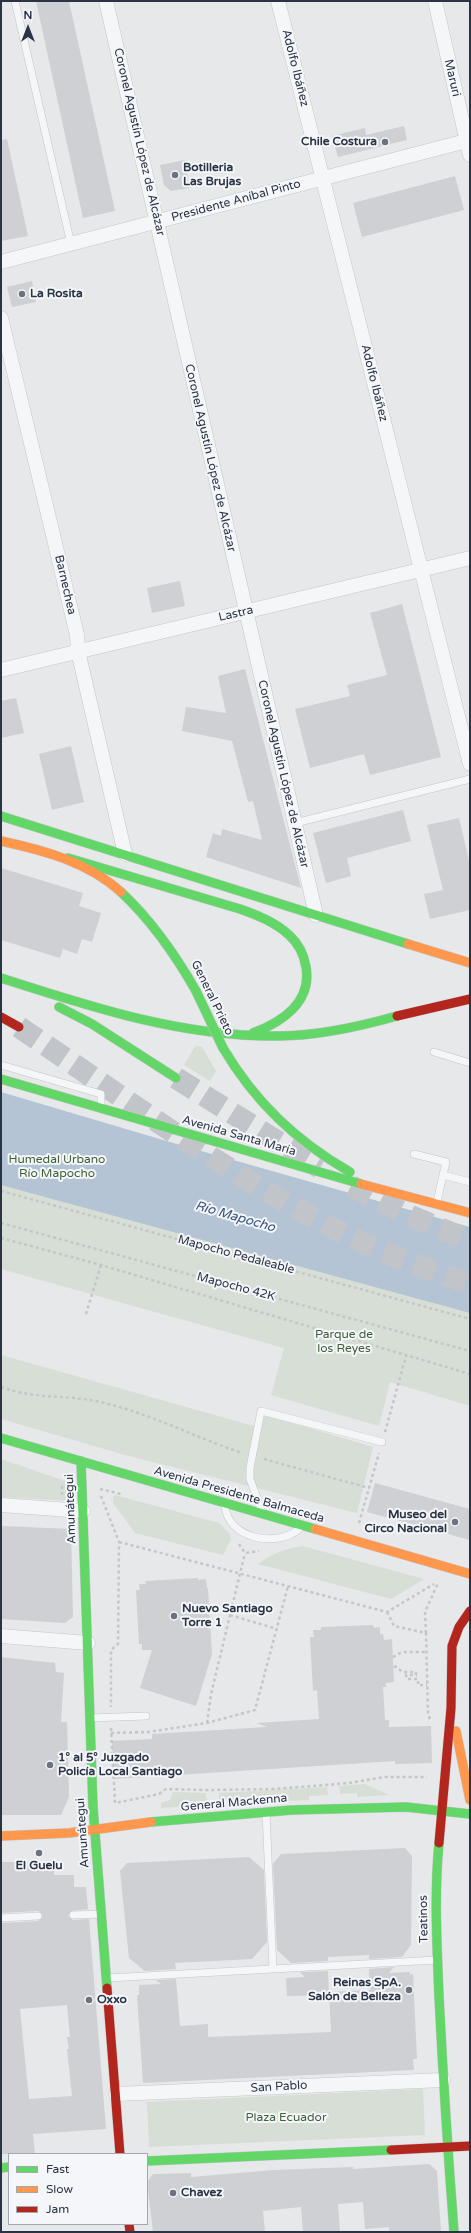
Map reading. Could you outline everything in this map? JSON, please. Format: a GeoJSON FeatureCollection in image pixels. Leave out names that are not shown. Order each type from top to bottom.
{"type":"FeatureCollection","features":[{"type":"Feature","properties":{"kind":"main road"},"geometry":{"type":"LineString","coordinates":[[1,816],[470,964]]}},
{"type":"Feature","properties":{"kind":"main road","name":"General Prieto"},"geometry":{"type":"LineString","coordinates":[[1,841],[68,858],[103,878],[141,910],[170,945],[196,991],[223,1048],[244,1084],[280,1124],[312,1149],[343,1168],[386,1191]]}},
{"type":"Feature","properties":{"kind":"main road"},"geometry":{"type":"LineString","coordinates":[[68,858],[255,915],[270,922],[292,939],[299,947],[306,966],[306,984],[300,1000],[290,1014],[280,1021],[240,1036]]}},
{"type":"Feature","properties":{"kind":"main road"},"geometry":{"type":"LineString","coordinates":[[1,979],[148,1022],[189,1030],[240,1036],[289,1036],[327,1032],[470,998]]}},
{"type":"Feature","properties":{"kind":"main road"},"geometry":{"type":"LineString","coordinates":[[1,979],[92,1024],[176,1078]]}},
{"type":"Feature","properties":{"kind":"main road"},"geometry":{"type":"LineString","coordinates":[[1,1017],[19,1027]]}},
{"type":"Feature","properties":{"kind":"main road","name":"Avenida Santa María"},"geometry":{"type":"LineString","coordinates":[[1,1079],[386,1191],[470,1212]]}},
{"type":"Feature","properties":{"kind":"main road","name":"Avenida Presidente Balmaceda"},"geometry":{"type":"LineString","coordinates":[[1,1438],[470,1574]]}},
{"type":"Feature","properties":{"kind":"main road","name":"Amunátegui"},"geometry":{"type":"LineString","coordinates":[[81,1461],[95,1830],[120,2153]]}},
{"type":"Feature","properties":{"kind":"main road","name":"Teatinos"},"geometry":{"type":"LineString","coordinates":[[454,2232],[443,2080],[437,1960],[436,1874],[451,1708],[452,1646],[459,1627],[470,1611]]}},
{"type":"Feature","properties":{"kind":"main road"},"geometry":{"type":"LineString","coordinates":[[451,1708],[470,1800]]}},
{"type":"Feature","properties":{"kind":"main road","name":"General Mackenna"},"geometry":{"type":"LineString","coordinates":[[1,1836],[95,1830],[154,1822],[266,1812],[384,1807],[470,1814]]}},
{"type":"Feature","properties":{"kind":"main road"},"geometry":{"type":"LineString","coordinates":[[148,2161],[470,2146]]}},
{"type":"Feature","properties":{"kind":"street","name":"Coronel Agustín López de Alcázar"},"geometry":{"type":"LineString","coordinates":[[106,1],[316,915]]}},
{"type":"Feature","properties":{"kind":"street","name":"Adolfo Ibáñez"},"geometry":{"type":"LineString","coordinates":[[278,1],[470,764]]}},
{"type":"Feature","properties":{"kind":"street","name":"Maruri"},"geometry":{"type":"LineString","coordinates":[[434,1],[468,141],[470,155]]}},
{"type":"Feature","properties":{"kind":"street","name":"Presidente Aníbal Pinto"},"geometry":{"type":"LineString","coordinates":[[1,262],[468,141]]}},
{"type":"Feature","properties":{"kind":"street","name":"Barnechea"},"geometry":{"type":"LineString","coordinates":[[1,318],[77,635],[78,651],[124,854]]}},
{"type":"Feature","properties":{"kind":"street","name":"Lastra"},"geometry":{"type":"LineString","coordinates":[[1,670],[470,558]]}},
{"type":"Feature","properties":{"kind":"street"},"geometry":{"type":"LineString","coordinates":[[1,1505],[83,1511]]}},
{"type":"Feature","properties":{"kind":"street"},"geometry":{"type":"LineString","coordinates":[[1,1636],[88,1643]]}},
{"type":"Feature","properties":{"kind":"street","name":"San Pablo"},"geometry":{"type":"LineString","coordinates":[[116,2094],[443,2080]]}},
{"type":"Feature","properties":{"kind":"lane"},"geometry":{"type":"LineString","coordinates":[[15,1],[71,244]]}},
{"type":"Feature","properties":{"kind":"lane"},"geometry":{"type":"LineString","coordinates":[[295,823],[470,779]]}},
{"type":"Feature","properties":{"kind":"lane"},"geometry":{"type":"LineString","coordinates":[[434,1052],[470,1063]]}},
{"type":"Feature","properties":{"kind":"lane"},"geometry":{"type":"LineString","coordinates":[[1,1065],[101,1094],[101,1108]]}},
{"type":"Feature","properties":{"kind":"lane"},"geometry":{"type":"LineString","coordinates":[[414,1154],[446,1162],[436,1204]]}},
{"type":"Feature","properties":{"kind":"lane"},"geometry":{"type":"LineString","coordinates":[[443,1175],[470,1182]]}},
{"type":"Feature","properties":{"kind":"lane"},"geometry":{"type":"LineString","coordinates":[[264,1515],[250,1479],[251,1456],[260,1411],[382,1442]]}},
{"type":"Feature","properties":{"kind":"lane"},"geometry":{"type":"LineString","coordinates":[[225,1504],[226,1514],[231,1524],[254,1537],[270,1539],[284,1537],[302,1526]]}},
{"type":"Feature","properties":{"kind":"lane"},"geometry":{"type":"LineString","coordinates":[[90,1718],[146,1716]]}},
{"type":"Feature","properties":{"kind":"lane"},"geometry":{"type":"LineString","coordinates":[[266,1812],[273,1969]]}},
{"type":"Feature","properties":{"kind":"lane"},"geometry":{"type":"LineString","coordinates":[[73,1915],[101,1914]]}},
{"type":"Feature","properties":{"kind":"lane"},"geometry":{"type":"LineString","coordinates":[[1,1918],[38,1916]]}},
{"type":"Feature","properties":{"kind":"lane"},"geometry":{"type":"LineString","coordinates":[[106,1978],[437,1960]]}},
{"type":"Feature","properties":{"kind":"path","name":"Mapocho Pedaleable"},"geometry":{"type":"LineString","coordinates":[[1,1191],[470,1319]]}},
{"type":"Feature","properties":{"kind":"path","name":"Mapocho 42K"},"geometry":{"type":"LineString","coordinates":[[1,1223],[470,1351]]}},
{"type":"Feature","properties":{"kind":"path"},"geometry":{"type":"LineString","coordinates":[[1,1238],[101,1265],[470,1374]]}},
{"type":"Feature","properties":{"kind":"path"},"geometry":{"type":"LineString","coordinates":[[86,1314],[101,1265]]}},
{"type":"Feature","properties":{"kind":"path"},"geometry":{"type":"LineString","coordinates":[[1,1387],[31,1396],[86,1400],[130,1410],[169,1423],[207,1441],[251,1456],[369,1488]]}},
{"type":"Feature","properties":{"kind":"path"},"geometry":{"type":"LineString","coordinates":[[97,1467],[98,1489],[119,1542],[118,1644],[111,1650],[111,1733],[115,1804],[159,1794],[166,1788],[206,1790],[275,1788],[348,1783],[385,1777],[428,1777]]}},
{"type":"Feature","properties":{"kind":"path"},"geometry":{"type":"LineString","coordinates":[[119,1542],[387,1612],[439,1581]]}},
{"type":"Feature","properties":{"kind":"path"},"geometry":{"type":"LineString","coordinates":[[207,1723],[211,1694],[245,1553]]}},
{"type":"Feature","properties":{"kind":"path"},"geometry":{"type":"LineString","coordinates":[[111,1733],[148,1732],[207,1723],[255,1710],[288,1586]]}},
{"type":"Feature","properties":{"kind":"path"},"geometry":{"type":"LineString","coordinates":[[387,1612],[394,1626],[426,1633],[428,1715],[434,1726]]}},
{"type":"Feature","properties":{"kind":"path"},"geometry":{"type":"LineString","coordinates":[[230,1615],[277,1629]]}},
{"type":"Feature","properties":{"kind":"path"},"geometry":{"type":"LineString","coordinates":[[393,1657],[402,1652],[427,1652]]}},
{"type":"Feature","properties":{"kind":"path"},"geometry":{"type":"LineString","coordinates":[[394,1666],[403,1672],[416,1672],[416,1675],[406,1675],[407,1679],[418,1679],[418,1685],[427,1685]]}},
{"type":"Feature","properties":{"kind":"green space"},"geometry":{"type":"Polygon","coordinates":[[[197,1046],[202,1047],[216,1071],[210,1081],[184,1065],[194,1048],[197,1046]]]}},
{"type":"Feature","properties":{"kind":"green space","name":"Parque de los Reyes"},"geometry":{"type":"Polygon","coordinates":[[[1,1095],[470,1228],[470,1406],[390,1382],[379,1426],[271,1395],[284,1348],[1,1269],[1,1095]]]}},
{"type":"Feature","properties":{"kind":"green space"},"geometry":{"type":"Polygon","coordinates":[[[1,1355],[261,1428],[265,1415],[373,1447],[357,1513],[125,1455],[1,1419],[1,1355]]]}},
{"type":"Feature","properties":{"kind":"green space"},"geometry":{"type":"Polygon","coordinates":[[[1,1459],[71,1483],[74,1501],[1,1497],[1,1459]]]}},
{"type":"Feature","properties":{"kind":"green space"},"geometry":{"type":"Polygon","coordinates":[[[115,1495],[219,1523],[229,1533],[231,1539],[223,1555],[135,1533],[113,1503],[113,1497],[115,1495]]]}},
{"type":"Feature","properties":{"kind":"green space"},"geometry":{"type":"Polygon","coordinates":[[[303,1546],[424,1579],[391,1599],[258,1564],[279,1552],[303,1546]]]}},
{"type":"Feature","properties":{"kind":"green space"},"geometry":{"type":"Polygon","coordinates":[[[365,1784],[389,1795],[357,1797],[357,1793],[340,1794],[339,1786],[365,1784]]]}},
{"type":"Feature","properties":{"kind":"green space"},"geometry":{"type":"Polygon","coordinates":[[[327,1787],[328,1795],[309,1796],[309,1800],[240,1803],[240,1800],[219,1801],[219,1793],[327,1787]]]}},
{"type":"Feature","properties":{"kind":"green space"},"geometry":{"type":"Polygon","coordinates":[[[173,1792],[206,1793],[207,1802],[188,1803],[188,1806],[161,1808],[161,1803],[170,1800],[173,1792]]]}},
{"type":"Feature","properties":{"kind":"green space","name":"Plaza Ecuador"},"geometry":{"type":"Polygon","coordinates":[[[423,2089],[425,2135],[149,2147],[147,2102],[423,2089]]]}},
{"type":"Feature","properties":{"kind":"water","name":"Humedal Urbano Río Mapocho"},"geometry":{"type":"Polygon","coordinates":[[[1,1092],[180,1145],[470,1227],[470,1313],[1,1185],[1,1092]]]}},
{"type":"Feature","properties":{"kind":"building"},"geometry":{"type":"Polygon","coordinates":[[[36,1],[69,1],[115,211],[83,218],[36,1]]]}},
{"type":"Feature","properties":{"kind":"building"},"geometry":{"type":"Polygon","coordinates":[[[404,126],[407,140],[338,157],[332,136],[365,128],[366,135],[404,126]]]}},
{"type":"Feature","properties":{"kind":"building"},"geometry":{"type":"Polygon","coordinates":[[[7,139],[28,236],[1,241],[1,140],[7,139]]]}},
{"type":"Feature","properties":{"kind":"building","name":"Botilleria Las Brujas"},"geometry":{"type":"Polygon","coordinates":[[[185,160],[190,188],[171,191],[164,185],[160,165],[185,160]]]}},
{"type":"Feature","properties":{"kind":"building"},"geometry":{"type":"Polygon","coordinates":[[[455,176],[464,210],[362,237],[353,203],[455,176]]]}},
{"type":"Feature","properties":{"kind":"building","name":"La Rosita"},"geometry":{"type":"Polygon","coordinates":[[[32,281],[36,302],[12,307],[7,287],[32,281]]]}},
{"type":"Feature","properties":{"kind":"building"},"geometry":{"type":"Polygon","coordinates":[[[180,581],[185,606],[152,613],[147,588],[180,581]]]}},
{"type":"Feature","properties":{"kind":"building"},"geometry":{"type":"Polygon","coordinates":[[[402,604],[441,757],[370,775],[364,754],[310,768],[295,709],[350,696],[347,685],[387,675],[370,613],[402,604]]]}},
{"type":"Feature","properties":{"kind":"building"},"geometry":{"type":"Polygon","coordinates":[[[245,669],[301,888],[206,857],[213,833],[221,836],[222,829],[262,840],[253,801],[248,802],[232,741],[182,731],[186,707],[226,713],[218,676],[245,669]]]}},
{"type":"Feature","properties":{"kind":"building"},"geometry":{"type":"Polygon","coordinates":[[[16,698],[24,733],[1,738],[1,701],[16,698]]]}},
{"type":"Feature","properties":{"kind":"building"},"geometry":{"type":"Polygon","coordinates":[[[71,746],[84,802],[52,810],[39,754],[71,746]]]}},
{"type":"Feature","properties":{"kind":"building"},"geometry":{"type":"Polygon","coordinates":[[[403,810],[411,841],[347,858],[351,876],[326,883],[313,833],[403,810]]]}},
{"type":"Feature","properties":{"kind":"building"},"geometry":{"type":"Polygon","coordinates":[[[459,818],[470,865],[470,910],[430,919],[424,894],[443,890],[427,825],[459,818]]]}},
{"type":"Feature","properties":{"kind":"building"},"geometry":{"type":"Polygon","coordinates":[[[1,868],[83,893],[79,906],[101,913],[92,942],[82,939],[77,954],[63,949],[60,958],[1,940],[1,868]]]}},
{"type":"Feature","properties":{"kind":"building"},"geometry":{"type":"Polygon","coordinates":[[[375,1483],[470,1509],[470,1540],[367,1512],[375,1483]]]}},
{"type":"Feature","properties":{"kind":"building"},"geometry":{"type":"Polygon","coordinates":[[[1,1526],[71,1529],[73,1617],[65,1623],[1,1619],[1,1526]]]}},
{"type":"Feature","properties":{"kind":"building","name":"Nuevo Santiago Torre 1"},"geometry":{"type":"Polygon","coordinates":[[[198,1578],[198,1580],[206,1579],[208,1588],[212,1654],[196,1706],[140,1688],[152,1650],[142,1650],[142,1644],[139,1644],[136,1590],[140,1590],[139,1584],[146,1584],[145,1581],[198,1578]]]}},
{"type":"Feature","properties":{"kind":"building"},"geometry":{"type":"Polygon","coordinates":[[[373,1625],[374,1628],[380,1627],[380,1634],[383,1634],[384,1640],[392,1639],[394,1682],[386,1683],[386,1687],[383,1687],[385,1720],[389,1720],[389,1727],[431,1726],[432,1763],[395,1764],[395,1761],[114,1779],[112,1741],[152,1739],[152,1734],[267,1727],[257,1723],[319,1719],[317,1690],[313,1691],[310,1637],[314,1637],[313,1630],[321,1630],[321,1627],[373,1625]]]}},
{"type":"Feature","properties":{"kind":"building"},"geometry":{"type":"Polygon","coordinates":[[[1,1657],[55,1663],[56,1672],[64,1673],[61,1722],[67,1722],[69,1797],[61,1815],[1,1815],[1,1657]]]}},
{"type":"Feature","properties":{"kind":"building"},"geometry":{"type":"Polygon","coordinates":[[[405,1848],[412,1856],[411,1945],[402,1957],[369,1959],[369,1955],[328,1957],[328,1961],[291,1963],[277,1950],[273,1864],[281,1854],[405,1848]]]}},
{"type":"Feature","properties":{"kind":"building"},"geometry":{"type":"Polygon","coordinates":[[[249,1857],[264,1870],[267,1942],[252,1959],[175,1963],[176,1969],[145,1971],[129,1958],[120,1871],[127,1863],[249,1857]]]}},
{"type":"Feature","properties":{"kind":"building"},"geometry":{"type":"Polygon","coordinates":[[[1,1862],[45,1862],[45,1865],[54,1865],[54,1875],[74,1875],[74,1887],[86,1887],[88,1909],[71,1911],[68,1916],[73,1920],[89,1919],[106,2129],[33,2134],[35,2153],[1,2154],[1,1923],[38,1921],[43,1915],[38,1911],[1,1913],[1,1862]],[[67,2005],[20,2009],[29,2099],[72,2096],[67,2037],[70,2037],[67,2005]]]}},
{"type":"Feature","properties":{"kind":"building"},"geometry":{"type":"Polygon","coordinates":[[[394,1967],[389,1973],[410,1972],[410,1975],[413,1974],[417,2059],[413,2059],[414,2070],[143,2083],[137,1995],[139,1995],[139,1985],[161,1984],[156,1980],[176,1979],[180,2026],[208,2024],[208,2037],[331,2032],[329,1992],[370,1990],[369,1969],[394,1967]]]}},
{"type":"Feature","properties":{"kind":"building"},"geometry":{"type":"Polygon","coordinates":[[[328,1971],[329,1995],[287,1996],[286,1978],[305,1977],[300,1972],[328,1971]]]}},
{"type":"Feature","properties":{"kind":"building"},"geometry":{"type":"Polygon","coordinates":[[[429,2164],[437,2171],[441,2232],[389,2232],[389,2227],[365,2229],[363,2202],[338,2204],[340,2232],[303,2232],[301,2207],[263,2211],[265,2232],[153,2232],[148,2181],[153,2174],[191,2173],[191,2177],[274,2170],[353,2167],[353,2169],[429,2164]]]}},
{"type":"Feature","properties":{"kind":"tunnel"},"geometry":{"type":"LineString","coordinates":[[19,1027],[184,1140],[269,1193],[357,1240],[470,1284]]}},
{"type":"Feature","properties":{"kind":"tunnel"},"geometry":{"type":"LineString","coordinates":[[176,1078],[320,1168]]}},
{"type":"Feature","properties":{"kind":"tunnel"},"geometry":{"type":"LineString","coordinates":[[351,1186],[406,1214],[470,1241]]}},
{"type":"Feature","properties":{"kind":"traffic: fast"},"geometry":{"type":"LineString","coordinates":[[1,816],[408,944]]}},
{"type":"Feature","properties":{"kind":"traffic: fast"},"geometry":{"type":"LineString","coordinates":[[68,858],[240,909],[259,916],[284,930],[298,945],[305,963],[307,979],[304,991],[300,1000],[284,1017],[253,1033]]}},
{"type":"Feature","properties":{"kind":"traffic: fast"},"geometry":{"type":"LineString","coordinates":[[121,892],[153,926],[180,964],[196,991]]}},
{"type":"Feature","properties":{"kind":"traffic: fast"},"geometry":{"type":"LineString","coordinates":[[1,978],[137,1018],[172,1026],[242,1035],[293,1036],[323,1033],[368,1024],[397,1016]]}},
{"type":"Feature","properties":{"kind":"traffic: fast"},"geometry":{"type":"LineString","coordinates":[[196,991],[223,1048]]}},
{"type":"Feature","properties":{"kind":"traffic: fast"},"geometry":{"type":"LineString","coordinates":[[59,1007],[92,1024],[176,1078]]}},
{"type":"Feature","properties":{"kind":"traffic: fast"},"geometry":{"type":"LineString","coordinates":[[223,1048],[235,1068],[278,1119],[312,1147],[350,1172]]}},
{"type":"Feature","properties":{"kind":"traffic: fast"},"geometry":{"type":"LineString","coordinates":[[1,1079],[361,1184]]}},
{"type":"Feature","properties":{"kind":"traffic: fast"},"geometry":{"type":"LineString","coordinates":[[1,1438],[315,1529]]}},
{"type":"Feature","properties":{"kind":"traffic: fast"},"geometry":{"type":"LineString","coordinates":[[81,1461],[93,1807],[107,1988]]}},
{"type":"Feature","properties":{"kind":"traffic: fast"},"geometry":{"type":"LineString","coordinates":[[151,1822],[292,1810],[406,1807],[470,1814]]}},
{"type":"Feature","properties":{"kind":"traffic: fast"},"geometry":{"type":"LineString","coordinates":[[439,1843],[436,1900],[437,1958],[454,2232]]}},
{"type":"Feature","properties":{"kind":"traffic: fast"},"geometry":{"type":"LineString","coordinates":[[148,2161],[391,2150]]}},
{"type":"Feature","properties":{"kind":"traffic: fast"},"geometry":{"type":"LineString","coordinates":[[1,2168],[8,2167]]}},
{"type":"Feature","properties":{"kind":"traffic: slow"},"geometry":{"type":"LineString","coordinates":[[1,841],[49,853],[80,865],[108,882],[121,892]]}},
{"type":"Feature","properties":{"kind":"traffic: slow"},"geometry":{"type":"LineString","coordinates":[[408,944],[470,963]]}},
{"type":"Feature","properties":{"kind":"traffic: slow"},"geometry":{"type":"LineString","coordinates":[[361,1184],[470,1213]]}},
{"type":"Feature","properties":{"kind":"traffic: slow"},"geometry":{"type":"LineString","coordinates":[[315,1529],[470,1574]]}},
{"type":"Feature","properties":{"kind":"traffic: slow"},"geometry":{"type":"LineString","coordinates":[[456,1731],[470,1800]]}},
{"type":"Feature","properties":{"kind":"traffic: slow"},"geometry":{"type":"LineString","coordinates":[[1,1836],[69,1833],[151,1822]]}},
{"type":"Feature","properties":{"kind":"traffic: jam"},"geometry":{"type":"LineString","coordinates":[[397,1016],[470,999]]}},
{"type":"Feature","properties":{"kind":"traffic: jam"},"geometry":{"type":"LineString","coordinates":[[1,1017],[19,1027]]}},
{"type":"Feature","properties":{"kind":"traffic: jam"},"geometry":{"type":"LineString","coordinates":[[439,1843],[451,1708],[452,1646],[459,1627],[470,1611]]}},
{"type":"Feature","properties":{"kind":"traffic: jam"},"geometry":{"type":"LineString","coordinates":[[107,1988],[120,2153]]}},
{"type":"Feature","properties":{"kind":"traffic: jam"},"geometry":{"type":"LineString","coordinates":[[391,2150],[470,2146]]}},
{"type":"Feature","properties":{"kind":"traffic: jam"},"geometry":{"type":"LineString","coordinates":[[129,2225],[130,2232]]}},
{"type":"Feature","properties":{"kind":"place","name":"Chile Costura"},"geometry":{"type":"Point","coordinates":[385,142]}},
{"type":"Feature","properties":{"kind":"place","name":"Botilleria Las Brujas"},"geometry":{"type":"Point","coordinates":[175,175]}},
{"type":"Feature","properties":{"kind":"place","name":"La Rosita"},"geometry":{"type":"Point","coordinates":[22,294]}},
{"type":"Feature","properties":{"kind":"place","name":"Museo del Circo Nacional"},"geometry":{"type":"Point","coordinates":[455,1522]}},
{"type":"Feature","properties":{"kind":"place","name":"Nuevo Santiago Torre 1"},"geometry":{"type":"Point","coordinates":[174,1616]}},
{"type":"Feature","properties":{"kind":"place","name":"1° al 5° Juzgado Policía Local Santiago"},"geometry":{"type":"Point","coordinates":[50,1765]}},
{"type":"Feature","properties":{"kind":"place","name":"El Guelu"},"geometry":{"type":"Point","coordinates":[39,1853]}},
{"type":"Feature","properties":{"kind":"place","name":"Reinas SpA. Salón de Belleza"},"geometry":{"type":"Point","coordinates":[409,1990]}},
{"type":"Feature","properties":{"kind":"place","name":"Oxxo"},"geometry":{"type":"Point","coordinates":[89,2000]}},
{"type":"Feature","properties":{"kind":"place","name":"Chavez"},"geometry":{"type":"Point","coordinates":[173,2193]}},
{"type":"Feature","properties":{"kind":"water label","name":"Río Mapocho"},"geometry":{"type":"Point","coordinates":[235,1217]}}]}
